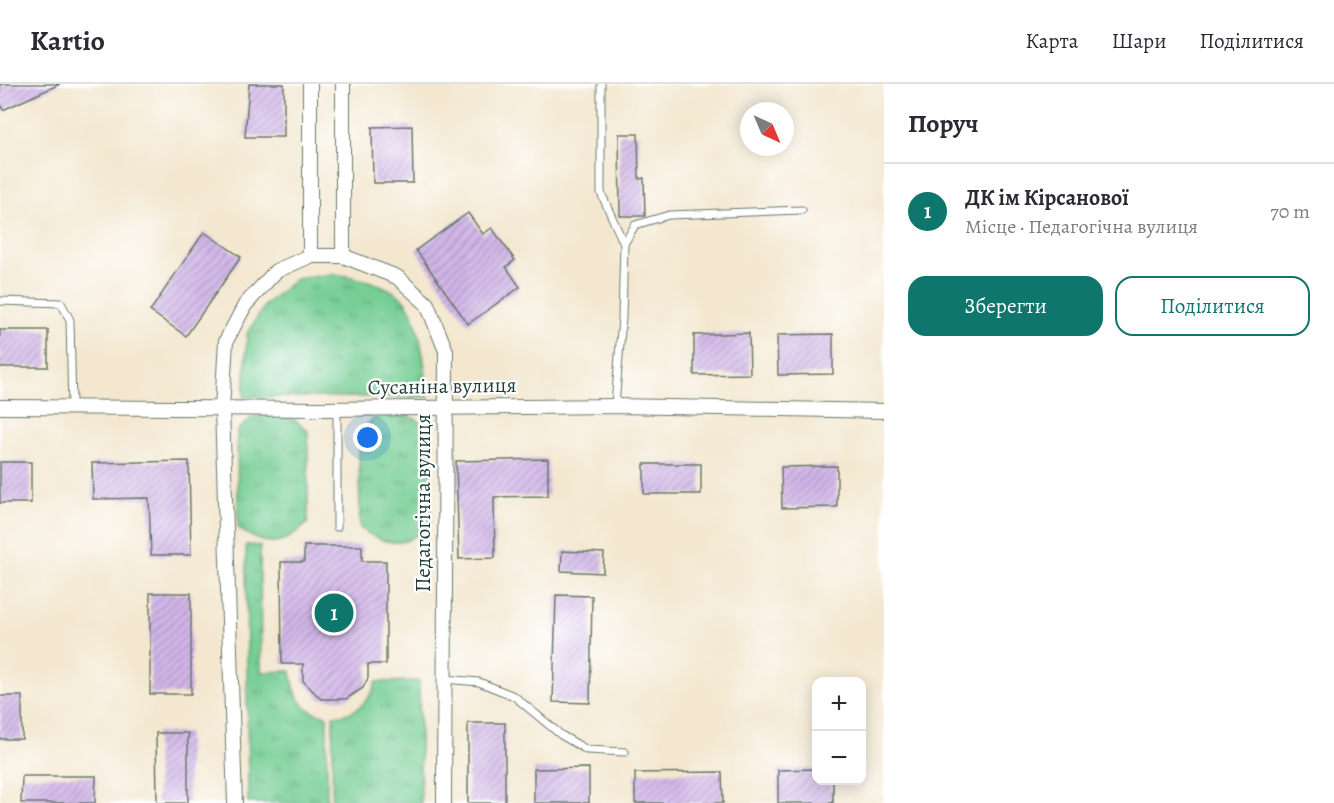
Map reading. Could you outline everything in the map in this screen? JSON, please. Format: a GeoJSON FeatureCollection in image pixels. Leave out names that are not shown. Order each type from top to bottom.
{"type":"FeatureCollection","features":[{"type":"Feature","properties":{"kind":"street"},"geometry":{"type":"LineString","coordinates":[[310,84],[310,256]]}},
{"type":"Feature","properties":{"kind":"street"},"geometry":{"type":"LineString","coordinates":[[343,256],[344,84]]}},
{"type":"Feature","properties":{"kind":"street","name":"Педагогічна вулиця"},"geometry":{"type":"LineString","coordinates":[[235,803],[222,408],[226,341],[245,305],[276,271],[310,256],[343,256],[398,277],[427,304],[446,351],[444,803]]}},
{"type":"Feature","properties":{"kind":"street","name":"Сусаніна вулиця"},"geometry":{"type":"LineString","coordinates":[[0,407],[337,409],[615,406],[884,411]]}},
{"type":"Feature","properties":{"kind":"lane"},"geometry":{"type":"LineString","coordinates":[[601,84],[602,193],[624,244],[622,318],[615,406]]}},
{"type":"Feature","properties":{"kind":"lane"},"geometry":{"type":"LineString","coordinates":[[624,244],[635,225],[669,215],[802,210]]}},
{"type":"Feature","properties":{"kind":"lane"},"geometry":{"type":"LineString","coordinates":[[0,301],[61,303],[70,320],[72,407]]}},
{"type":"Feature","properties":{"kind":"lane"},"geometry":{"type":"LineString","coordinates":[[337,409],[337,527]]}},
{"type":"Feature","properties":{"kind":"lane"},"geometry":{"type":"LineString","coordinates":[[444,679],[479,682],[514,696],[561,735],[587,750],[625,752]]}},
{"type":"Feature","properties":{"kind":"green space"},"geometry":{"type":"Polygon","coordinates":[[[332,274],[378,284],[402,298],[414,318],[418,331],[429,397],[244,397],[247,334],[265,305],[296,279],[332,274]]]}},
{"type":"Feature","properties":{"kind":"green space"},"geometry":{"type":"Polygon","coordinates":[[[272,414],[294,419],[308,431],[308,522],[291,536],[275,542],[257,539],[238,528],[237,431],[252,417],[272,414]]]}},
{"type":"Feature","properties":{"kind":"green space"},"geometry":{"type":"Polygon","coordinates":[[[395,414],[416,419],[430,431],[431,522],[406,541],[389,542],[370,535],[360,528],[359,431],[375,418],[395,414]]]}},
{"type":"Feature","properties":{"kind":"green space"},"geometry":{"type":"Polygon","coordinates":[[[246,545],[260,546],[261,672],[291,671],[300,701],[310,710],[327,716],[327,803],[248,803],[246,545]]]}},
{"type":"Feature","properties":{"kind":"green space"},"geometry":{"type":"Polygon","coordinates":[[[419,681],[421,803],[332,803],[333,716],[348,713],[360,706],[370,696],[376,682],[419,681]]]}},
{"type":"Feature","properties":{"kind":"building"},"geometry":{"type":"Polygon","coordinates":[[[0,84],[60,84],[3,110],[0,103],[0,84]]]}},
{"type":"Feature","properties":{"kind":"building"},"geometry":{"type":"Polygon","coordinates":[[[249,84],[284,84],[284,137],[245,137],[249,84]]]}},
{"type":"Feature","properties":{"kind":"building"},"geometry":{"type":"Polygon","coordinates":[[[412,126],[413,183],[373,183],[372,127],[412,126]]]}},
{"type":"Feature","properties":{"kind":"building"},"geometry":{"type":"Polygon","coordinates":[[[619,134],[638,134],[639,179],[644,178],[645,216],[620,216],[619,134]]]}},
{"type":"Feature","properties":{"kind":"building"},"geometry":{"type":"Polygon","coordinates":[[[468,213],[483,234],[492,228],[515,260],[506,267],[520,287],[468,324],[416,250],[468,213]]]}},
{"type":"Feature","properties":{"kind":"building"},"geometry":{"type":"Polygon","coordinates":[[[204,232],[241,257],[186,336],[150,311],[204,232]]]}},
{"type":"Feature","properties":{"kind":"building"},"geometry":{"type":"Polygon","coordinates":[[[0,330],[48,330],[48,367],[0,367],[0,330]]]}},
{"type":"Feature","properties":{"kind":"building"},"geometry":{"type":"Polygon","coordinates":[[[749,333],[750,374],[694,375],[694,335],[749,333]]]}},
{"type":"Feature","properties":{"kind":"building"},"geometry":{"type":"Polygon","coordinates":[[[833,334],[833,374],[778,375],[777,335],[833,334]]]}},
{"type":"Feature","properties":{"kind":"building"},"geometry":{"type":"Polygon","coordinates":[[[548,459],[548,496],[494,497],[495,558],[459,559],[456,461],[548,459]]]}},
{"type":"Feature","properties":{"kind":"building"},"geometry":{"type":"Polygon","coordinates":[[[189,461],[191,555],[151,555],[149,498],[93,499],[92,463],[189,461]]]}},
{"type":"Feature","properties":{"kind":"building"},"geometry":{"type":"Polygon","coordinates":[[[0,462],[31,462],[31,503],[0,503],[0,462]]]}},
{"type":"Feature","properties":{"kind":"building"},"geometry":{"type":"Polygon","coordinates":[[[644,464],[701,464],[701,494],[644,494],[644,464]]]}},
{"type":"Feature","properties":{"kind":"building"},"geometry":{"type":"Polygon","coordinates":[[[837,466],[837,507],[782,508],[781,467],[837,466]]]}},
{"type":"Feature","properties":{"kind":"building"},"geometry":{"type":"Polygon","coordinates":[[[304,546],[362,546],[362,561],[386,561],[386,664],[368,664],[368,678],[363,688],[346,699],[321,699],[303,681],[303,664],[282,664],[281,562],[304,562],[304,546]]]}},
{"type":"Feature","properties":{"kind":"building"},"geometry":{"type":"Polygon","coordinates":[[[562,551],[604,553],[603,573],[561,571],[562,551]]]}},
{"type":"Feature","properties":{"kind":"building"},"geometry":{"type":"Polygon","coordinates":[[[150,593],[191,593],[191,694],[150,694],[150,593]]]}},
{"type":"Feature","properties":{"kind":"building"},"geometry":{"type":"Polygon","coordinates":[[[556,595],[592,596],[590,703],[553,702],[556,595]]]}},
{"type":"Feature","properties":{"kind":"building"},"geometry":{"type":"Polygon","coordinates":[[[0,696],[22,696],[22,739],[0,739],[0,696]]]}},
{"type":"Feature","properties":{"kind":"building"},"geometry":{"type":"Polygon","coordinates":[[[468,723],[505,723],[505,803],[468,803],[468,723]]]}},
{"type":"Feature","properties":{"kind":"building"},"geometry":{"type":"Polygon","coordinates":[[[156,733],[188,733],[188,803],[157,803],[156,733]]]}},
{"type":"Feature","properties":{"kind":"building"},"geometry":{"type":"Polygon","coordinates":[[[589,768],[589,803],[534,803],[534,769],[589,768]]]}},
{"type":"Feature","properties":{"kind":"building"},"geometry":{"type":"Polygon","coordinates":[[[812,769],[812,785],[833,785],[833,803],[778,803],[778,770],[812,769]]]}},
{"type":"Feature","properties":{"kind":"building"},"geometry":{"type":"Polygon","coordinates":[[[722,772],[723,803],[635,803],[635,773],[722,772]]]}},
{"type":"Feature","properties":{"kind":"building"},"geometry":{"type":"Polygon","coordinates":[[[22,776],[96,776],[95,803],[21,803],[22,776]]]}},
{"type":"Feature","properties":{"kind":"place","name":"ДК ім Кірсанової"},"geometry":{"type":"Point","coordinates":[334,613]}}]}
